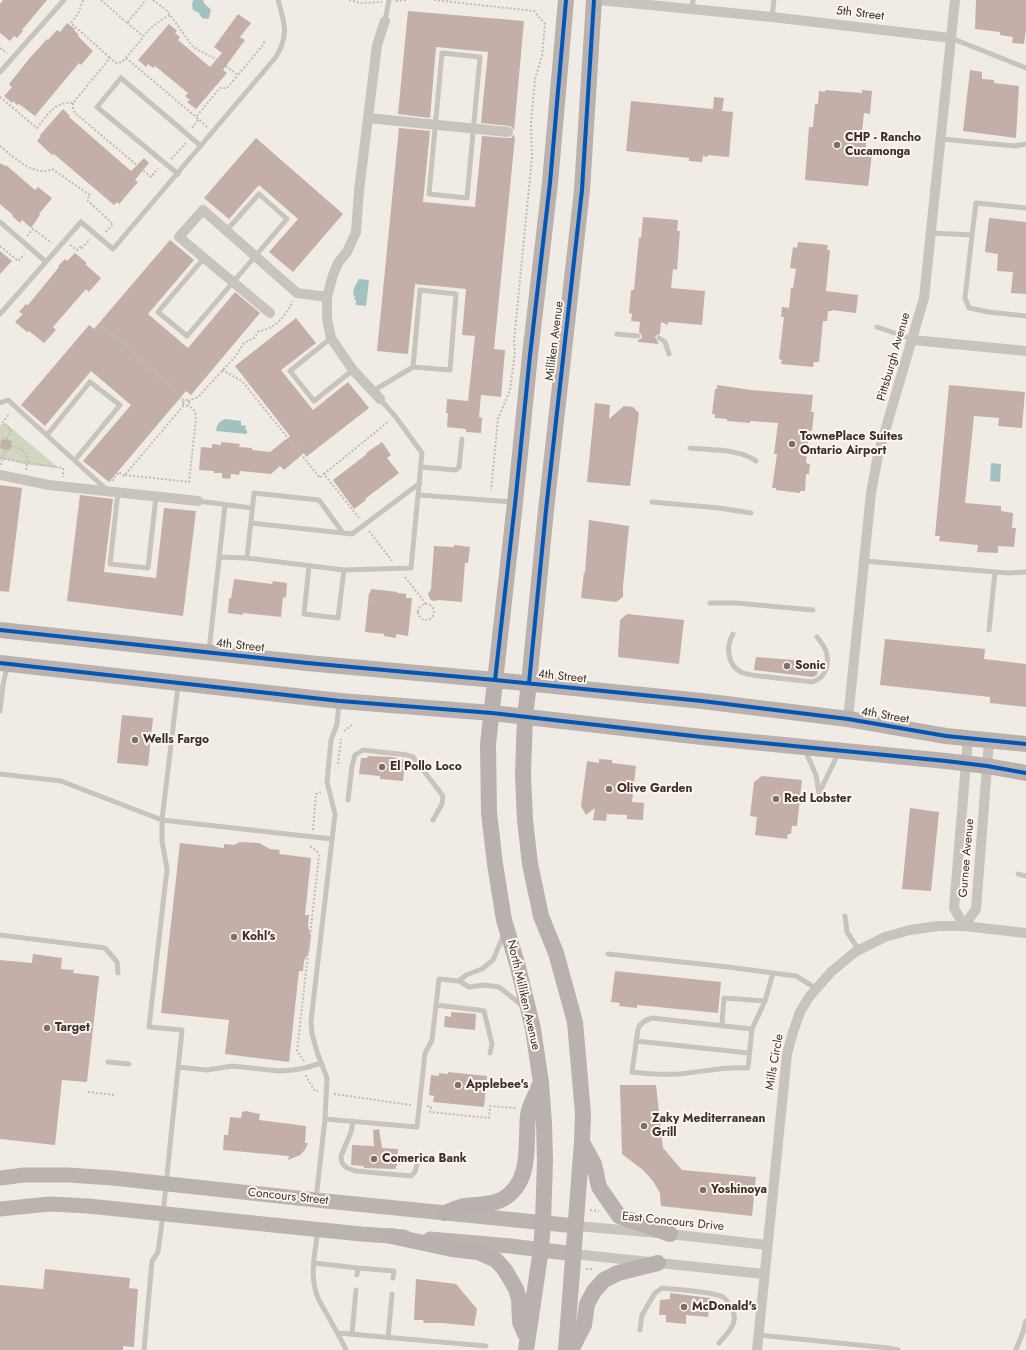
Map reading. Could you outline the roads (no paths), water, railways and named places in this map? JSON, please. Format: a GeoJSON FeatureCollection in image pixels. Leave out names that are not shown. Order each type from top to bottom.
{"type":"FeatureCollection","features":[{"type":"Feature","properties":{"kind":"main road","name":"Milliken Avenue"},"geometry":{"type":"LineString","coordinates":[[492,712],[550,183],[566,0]]}},
{"type":"Feature","properties":{"kind":"main road","name":"Milliken Avenue"},"geometry":{"type":"LineString","coordinates":[[525,717],[546,510],[582,190],[594,0]]}},
{"type":"Feature","properties":{"kind":"main road","name":"4th Street"},"geometry":{"type":"LineString","coordinates":[[0,630],[209,653],[702,701],[848,720],[946,736],[1026,744]]}},
{"type":"Feature","properties":{"kind":"main road"},"geometry":{"type":"LineString","coordinates":[[4,663],[340,701],[492,712],[525,717],[987,766],[1026,773]]}},
{"type":"Feature","properties":{"kind":"main road","name":"North Milliken Avenue"},"geometry":{"type":"LineString","coordinates":[[492,712],[488,744],[489,814],[495,864],[507,929],[533,1029],[541,1083],[545,1160],[543,1223],[541,1249],[526,1344]]}},
{"type":"Feature","properties":{"kind":"main road"},"geometry":{"type":"LineString","coordinates":[[525,717],[523,775],[525,820],[530,864],[541,916],[556,953],[575,1022],[583,1114],[566,1350]]}},
{"type":"Feature","properties":{"kind":"main road"},"geometry":{"type":"LineString","coordinates":[[445,1213],[464,1206],[484,1206],[503,1199],[514,1189],[523,1174],[527,1154],[528,1113],[541,1083]]}},
{"type":"Feature","properties":{"kind":"main road"},"geometry":{"type":"LineString","coordinates":[[582,1142],[594,1164],[599,1187],[619,1216],[670,1234]]}},
{"type":"Feature","properties":{"kind":"main road"},"geometry":{"type":"LineString","coordinates":[[391,1236],[452,1249],[478,1252],[496,1260],[505,1270],[516,1289],[520,1322],[526,1344]]}},
{"type":"Feature","properties":{"kind":"main road"},"geometry":{"type":"LineString","coordinates":[[571,1350],[584,1325],[587,1304],[594,1291],[604,1280],[618,1273],[658,1263]]}},
{"type":"Feature","properties":{"kind":"street","name":"5th Street"},"geometry":{"type":"LineString","coordinates":[[599,0],[692,4],[772,17],[951,38]]}},
{"type":"Feature","properties":{"kind":"street","name":"Pittsburgh Avenue"},"geometry":{"type":"LineString","coordinates":[[848,720],[871,493],[878,455],[913,340],[924,298],[955,0]]}},
{"type":"Feature","properties":{"kind":"street"},"geometry":{"type":"LineString","coordinates":[[380,399],[353,370],[331,338],[328,319],[328,297],[332,275],[338,263],[347,252],[356,232],[377,45],[385,21]]}},
{"type":"Feature","properties":{"kind":"street"},"geometry":{"type":"LineString","coordinates":[[368,118],[508,132]]}},
{"type":"Feature","properties":{"kind":"street"},"geometry":{"type":"LineString","coordinates":[[270,313],[180,237],[203,210],[297,293],[328,297]]}},
{"type":"Feature","properties":{"kind":"street"},"geometry":{"type":"LineString","coordinates":[[913,340],[1026,351]]}},
{"type":"Feature","properties":{"kind":"street"},"geometry":{"type":"LineString","coordinates":[[0,475],[49,485],[198,501]]}},
{"type":"Feature","properties":{"kind":"street","name":"Gurnee Avenue"},"geometry":{"type":"LineString","coordinates":[[968,738],[954,908],[964,926],[976,909],[989,741]]}},
{"type":"Feature","properties":{"kind":"street","name":"Mills Circle"},"geometry":{"type":"LineString","coordinates":[[757,1350],[787,1054],[800,1012],[809,997],[831,972],[859,950],[885,937],[910,930],[938,926],[964,926],[1026,933]]}},
{"type":"Feature","properties":{"kind":"street","name":"Concours Street"},"geometry":{"type":"LineString","coordinates":[[0,1178],[24,1175],[68,1175],[166,1183],[316,1200],[576,1226]]}},
{"type":"Feature","properties":{"kind":"street"},"geometry":{"type":"LineString","coordinates":[[0,1209],[50,1204],[88,1206],[391,1236],[541,1249],[574,1254],[764,1274]]}},
{"type":"Feature","properties":{"kind":"street","name":"East Concours Drive"},"geometry":{"type":"LineString","coordinates":[[576,1226],[670,1234],[767,1245]]}},
{"type":"Feature","properties":{"kind":"lane"},"geometry":{"type":"LineString","coordinates":[[0,72],[64,0]]}},
{"type":"Feature","properties":{"kind":"lane"},"geometry":{"type":"LineString","coordinates":[[0,314],[81,222],[114,249],[276,57],[283,46],[285,36],[283,16],[278,0]]}},
{"type":"Feature","properties":{"kind":"lane"},"geometry":{"type":"LineString","coordinates":[[772,17],[774,0]]}},
{"type":"Feature","properties":{"kind":"lane"},"geometry":{"type":"LineString","coordinates":[[385,21],[389,1]]}},
{"type":"Feature","properties":{"kind":"lane"},"geometry":{"type":"LineString","coordinates":[[951,38],[1026,68]]}},
{"type":"Feature","properties":{"kind":"lane"},"geometry":{"type":"LineString","coordinates":[[442,53],[480,57],[474,129],[467,198],[429,194],[442,53]]}},
{"type":"Feature","properties":{"kind":"lane"},"geometry":{"type":"LineString","coordinates":[[178,174],[97,108],[121,78],[201,146]]}},
{"type":"Feature","properties":{"kind":"lane"},"geometry":{"type":"LineString","coordinates":[[941,139],[1016,146],[1026,144]]}},
{"type":"Feature","properties":{"kind":"lane"},"geometry":{"type":"LineString","coordinates":[[204,258],[158,312],[187,336],[287,219],[259,194],[226,231]]}},
{"type":"Feature","properties":{"kind":"lane"},"geometry":{"type":"LineString","coordinates":[[1026,208],[976,203],[965,298],[969,308],[1026,316]]}},
{"type":"Feature","properties":{"kind":"lane"},"geometry":{"type":"LineString","coordinates":[[0,222],[46,261]]}},
{"type":"Feature","properties":{"kind":"lane"},"geometry":{"type":"LineString","coordinates":[[931,233],[972,234]]}},
{"type":"Feature","properties":{"kind":"lane"},"geometry":{"type":"LineString","coordinates":[[372,391],[413,367],[450,370],[456,294],[420,290],[413,367]]}},
{"type":"Feature","properties":{"kind":"lane"},"geometry":{"type":"LineString","coordinates":[[877,327],[913,340]]}},
{"type":"Feature","properties":{"kind":"lane"},"geometry":{"type":"LineString","coordinates":[[617,334],[638,336]]}},
{"type":"Feature","properties":{"kind":"lane"},"geometry":{"type":"LineString","coordinates":[[331,338],[290,371],[314,401],[353,370]]}},
{"type":"Feature","properties":{"kind":"lane"},"geometry":{"type":"LineString","coordinates":[[659,338],[665,342],[669,354]]}},
{"type":"Feature","properties":{"kind":"lane"},"geometry":{"type":"LineString","coordinates":[[47,435],[90,382],[120,406],[75,460]]}},
{"type":"Feature","properties":{"kind":"lane"},"geometry":{"type":"LineString","coordinates":[[219,557],[247,558],[344,570],[411,568],[422,468],[422,453],[395,416],[380,399]]}},
{"type":"Feature","properties":{"kind":"lane"},"geometry":{"type":"LineString","coordinates":[[0,403],[8,400],[97,481],[113,491],[110,564],[148,568],[156,497]]}},
{"type":"Feature","properties":{"kind":"lane"},"geometry":{"type":"LineString","coordinates":[[422,468],[456,470],[459,467],[462,439]]}},
{"type":"Feature","properties":{"kind":"lane"},"geometry":{"type":"LineString","coordinates":[[690,448],[742,454],[756,461]]}},
{"type":"Feature","properties":{"kind":"lane"},"geometry":{"type":"LineString","coordinates":[[251,523],[352,534],[420,483]]}},
{"type":"Feature","properties":{"kind":"lane"},"geometry":{"type":"LineString","coordinates":[[247,558],[254,493],[319,500],[343,533]]}},
{"type":"Feature","properties":{"kind":"lane"},"geometry":{"type":"LineString","coordinates":[[419,494],[515,503]]}},
{"type":"Feature","properties":{"kind":"lane"},"geometry":{"type":"LineString","coordinates":[[198,501],[252,508]]}},
{"type":"Feature","properties":{"kind":"lane"},"geometry":{"type":"LineString","coordinates":[[652,502],[719,508],[751,513]]}},
{"type":"Feature","properties":{"kind":"lane"},"geometry":{"type":"LineString","coordinates":[[209,653],[225,505]]}},
{"type":"Feature","properties":{"kind":"lane"},"geometry":{"type":"LineString","coordinates":[[864,561],[1008,573],[1026,572]]}},
{"type":"Feature","properties":{"kind":"lane"},"geometry":{"type":"LineString","coordinates":[[309,566],[304,614],[338,618],[344,570]]}},
{"type":"Feature","properties":{"kind":"lane"},"geometry":{"type":"LineString","coordinates":[[989,630],[995,572]]}},
{"type":"Feature","properties":{"kind":"lane"},"geometry":{"type":"LineString","coordinates":[[710,603],[736,603],[813,610]]}},
{"type":"Feature","properties":{"kind":"lane"},"geometry":{"type":"LineString","coordinates":[[733,634],[730,639],[728,655],[732,664],[740,671],[750,675],[812,682],[820,680],[826,673],[828,660],[825,650],[817,637]]}},
{"type":"Feature","properties":{"kind":"lane"},"geometry":{"type":"LineString","coordinates":[[0,711],[4,663]]}},
{"type":"Feature","properties":{"kind":"lane"},"geometry":{"type":"LineString","coordinates":[[144,1350],[152,1261],[158,1252],[163,1214],[182,1030],[149,1027],[167,869],[162,841],[162,820],[178,683]]}},
{"type":"Feature","properties":{"kind":"lane"},"geometry":{"type":"LineString","coordinates":[[316,1200],[328,1078],[321,1063],[312,1034],[311,1021],[335,814],[327,782],[331,740],[337,724],[340,701]]}},
{"type":"Feature","properties":{"kind":"lane"},"geometry":{"type":"LineString","coordinates":[[804,747],[816,775],[819,793],[840,751]]}},
{"type":"Feature","properties":{"kind":"lane"},"geometry":{"type":"LineString","coordinates":[[348,800],[352,766],[355,755],[363,750],[407,755],[413,757],[443,796],[442,804],[433,820]]}},
{"type":"Feature","properties":{"kind":"lane"},"geometry":{"type":"LineString","coordinates":[[0,774],[61,781],[162,820],[332,838]]}},
{"type":"Feature","properties":{"kind":"lane"},"geometry":{"type":"LineString","coordinates":[[1018,874],[1026,876]]}},
{"type":"Feature","properties":{"kind":"lane"},"geometry":{"type":"LineString","coordinates":[[845,916],[847,932],[859,950]]}},
{"type":"Feature","properties":{"kind":"lane"},"geometry":{"type":"LineString","coordinates":[[459,981],[466,975],[482,970],[493,960],[507,929]]}},
{"type":"Feature","properties":{"kind":"lane"},"geometry":{"type":"LineString","coordinates":[[0,935],[105,948],[117,962],[118,973]]}},
{"type":"Feature","properties":{"kind":"lane"},"geometry":{"type":"LineString","coordinates":[[608,954],[796,976],[816,989]]}},
{"type":"Feature","properties":{"kind":"lane"},"geometry":{"type":"LineString","coordinates":[[752,1029],[652,1018],[644,1021],[640,1025],[636,1041],[632,1072],[656,1075],[680,1074],[725,1068],[748,1068],[752,1029],[765,1002],[773,973]]}},
{"type":"Feature","properties":{"kind":"lane"},"geometry":{"type":"LineString","coordinates":[[325,1119],[417,1127],[425,1053],[432,1040],[439,979],[459,981],[468,987],[484,985],[499,987],[528,1011]]}},
{"type":"Feature","properties":{"kind":"lane"},"geometry":{"type":"LineString","coordinates":[[722,1026],[724,998],[765,1002]]}},
{"type":"Feature","properties":{"kind":"lane"},"geometry":{"type":"LineString","coordinates":[[436,1005],[484,1011],[492,1044],[490,1053]]}},
{"type":"Feature","properties":{"kind":"lane"},"geometry":{"type":"LineString","coordinates":[[636,1041],[749,1053]]}},
{"type":"Feature","properties":{"kind":"lane"},"geometry":{"type":"LineString","coordinates":[[108,1062],[129,1064]]}},
{"type":"Feature","properties":{"kind":"lane"},"geometry":{"type":"LineString","coordinates":[[178,1067],[207,1070],[232,1066],[279,1071],[305,1068],[321,1063]]}},
{"type":"Feature","properties":{"kind":"lane"},"geometry":{"type":"LineString","coordinates":[[353,1121],[351,1132],[340,1156],[342,1163],[347,1168],[410,1176],[415,1172],[417,1164]]}},
{"type":"Feature","properties":{"kind":"lane"},"geometry":{"type":"LineString","coordinates":[[318,1229],[313,1271],[315,1285],[318,1297],[346,1350]]}},
{"type":"Feature","properties":{"kind":"lane"},"geometry":{"type":"LineString","coordinates":[[314,1263],[394,1271],[393,1278]]}},
{"type":"Feature","properties":{"kind":"lane"},"geometry":{"type":"LineString","coordinates":[[357,1275],[358,1268]]}},
{"type":"Feature","properties":{"kind":"lane"},"geometry":{"type":"LineString","coordinates":[[640,1330],[642,1315],[655,1293],[662,1288],[710,1294],[724,1297],[733,1310],[735,1320],[731,1330],[720,1343]]}},
{"type":"Feature","properties":{"kind":"lane"},"geometry":{"type":"LineString","coordinates":[[352,1334],[356,1290]]}},
{"type":"Feature","properties":{"kind":"lane"},"geometry":{"type":"LineString","coordinates":[[388,1338],[392,1294]]}},
{"type":"Feature","properties":{"kind":"lane"},"geometry":{"type":"LineString","coordinates":[[1016,1350],[1024,1332],[1026,1321]]}},
{"type":"Feature","properties":{"kind":"lane"},"geometry":{"type":"LineString","coordinates":[[338,1333],[476,1348],[486,1346]]}},
{"type":"Feature","properties":{"kind":"lane"},"geometry":{"type":"LineString","coordinates":[[759,1335],[898,1350]]}},
{"type":"Feature","properties":{"kind":"water"},"geometry":{"type":"Polygon","coordinates":[[[193,0],[203,0],[211,10],[209,18],[202,18],[199,13],[193,10],[193,0]]]}},
{"type":"Feature","properties":{"kind":"water"},"geometry":{"type":"Polygon","coordinates":[[[359,279],[369,280],[366,306],[356,305],[356,300],[354,300],[354,288],[359,279]]]}},
{"type":"Feature","properties":{"kind":"water"},"geometry":{"type":"Polygon","coordinates":[[[226,419],[241,421],[241,425],[246,426],[245,430],[247,430],[247,434],[216,431],[219,423],[226,419]]]}},
{"type":"Feature","properties":{"kind":"water"},"geometry":{"type":"Polygon","coordinates":[[[991,463],[1001,464],[1000,482],[990,481],[991,463]]]}},
{"type":"Feature","properties":{"kind":"place","name":"CHP - Rancho Cucamonga"},"geometry":{"type":"Point","coordinates":[837,145]}},
{"type":"Feature","properties":{"kind":"place","name":"TownePlace Suites Ontario Airport"},"geometry":{"type":"Point","coordinates":[792,444]}},
{"type":"Feature","properties":{"kind":"place","name":"Sonic"},"geometry":{"type":"Point","coordinates":[787,666]}},
{"type":"Feature","properties":{"kind":"place","name":"Wells Fargo"},"geometry":{"type":"Point","coordinates":[135,740]}},
{"type":"Feature","properties":{"kind":"place","name":"El Pollo Loco"},"geometry":{"type":"Point","coordinates":[382,767]}},
{"type":"Feature","properties":{"kind":"place","name":"Olive Garden"},"geometry":{"type":"Point","coordinates":[609,789]}},
{"type":"Feature","properties":{"kind":"place","name":"Red Lobster"},"geometry":{"type":"Point","coordinates":[776,799]}},
{"type":"Feature","properties":{"kind":"place","name":"Kohl's"},"geometry":{"type":"Point","coordinates":[234,937]}},
{"type":"Feature","properties":{"kind":"place","name":"Target"},"geometry":{"type":"Point","coordinates":[47,1028]}},
{"type":"Feature","properties":{"kind":"place","name":"Applebee's"},"geometry":{"type":"Point","coordinates":[458,1085]}},
{"type":"Feature","properties":{"kind":"place","name":"Zaky Mediterranean Grill"},"geometry":{"type":"Point","coordinates":[644,1126]}},
{"type":"Feature","properties":{"kind":"place","name":"Comerica Bank"},"geometry":{"type":"Point","coordinates":[374,1159]}},
{"type":"Feature","properties":{"kind":"place","name":"Yoshinoya"},"geometry":{"type":"Point","coordinates":[703,1190]}},
{"type":"Feature","properties":{"kind":"place","name":"McDonald's"},"geometry":{"type":"Point","coordinates":[684,1307]}}]}
